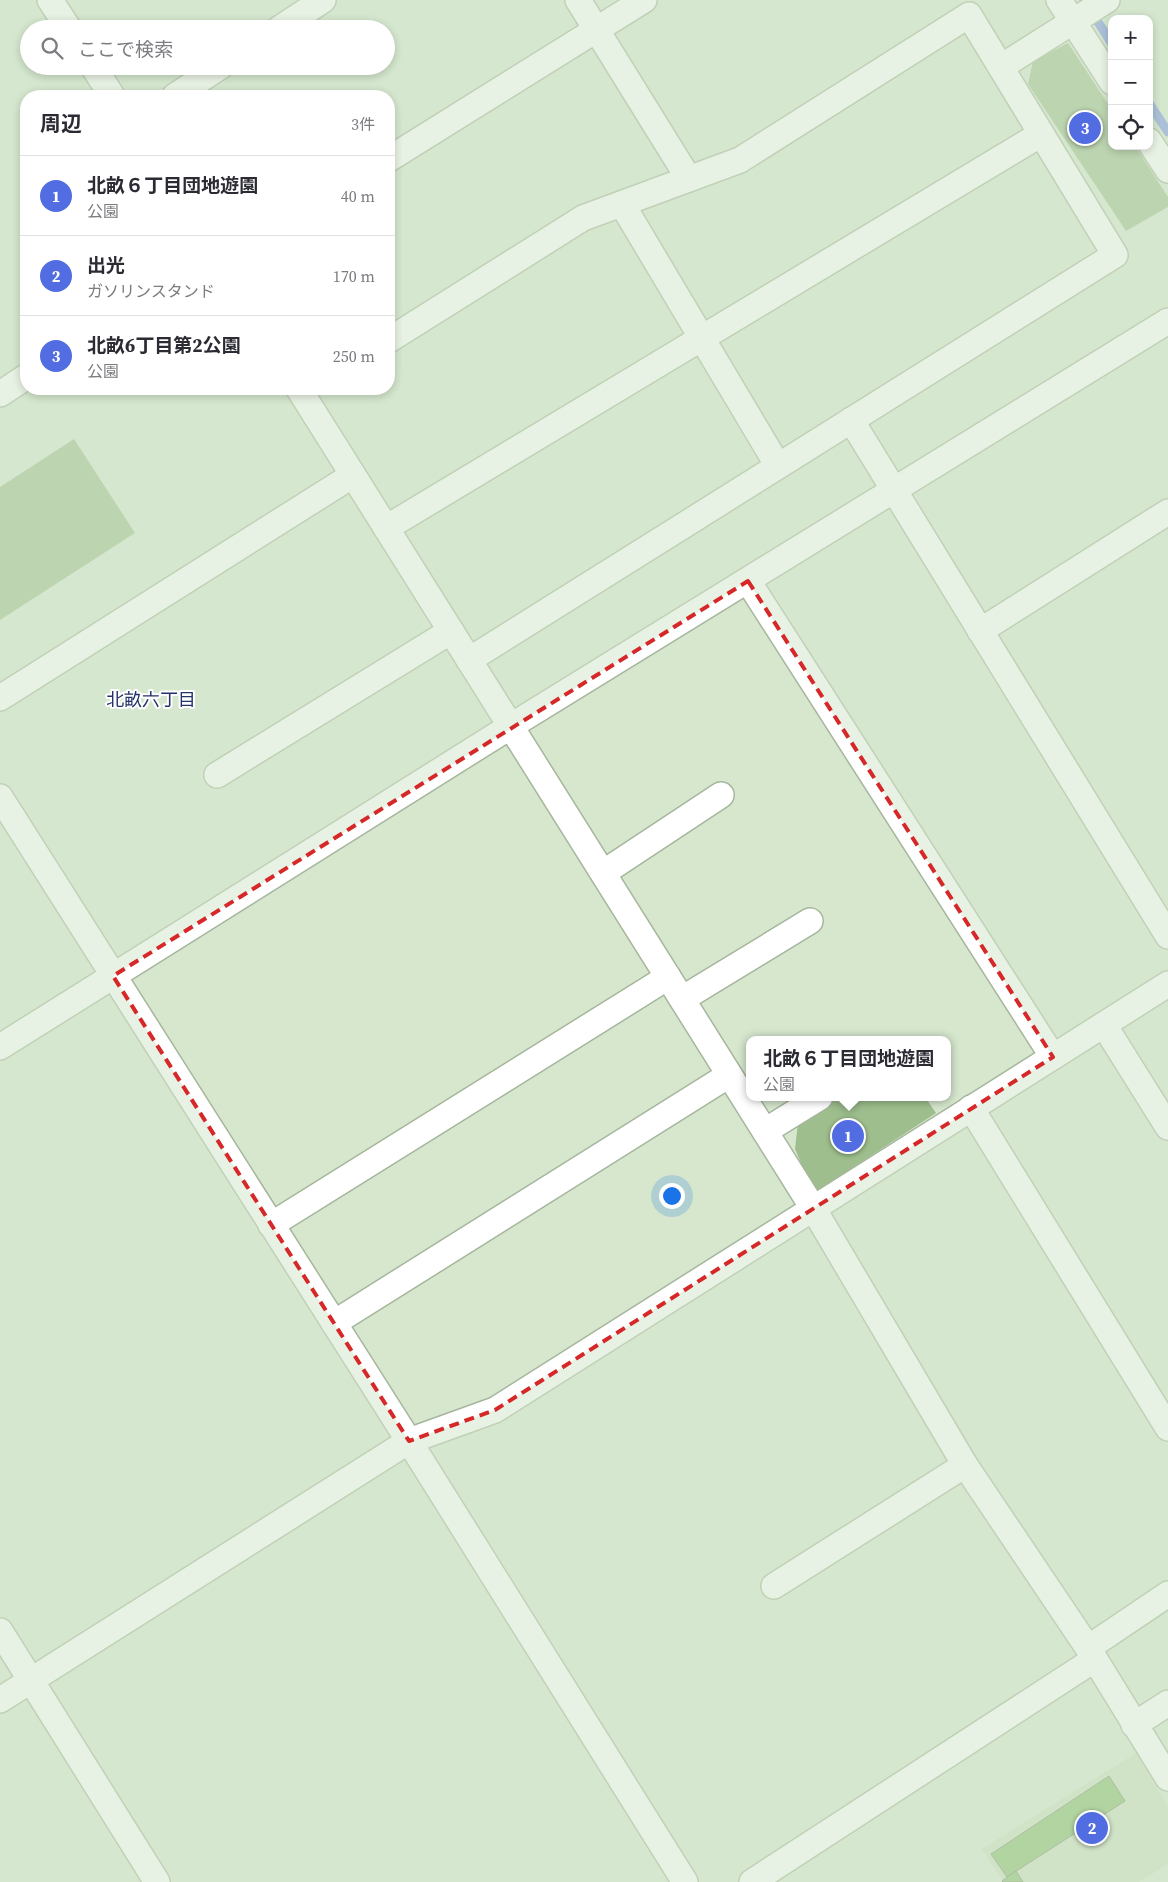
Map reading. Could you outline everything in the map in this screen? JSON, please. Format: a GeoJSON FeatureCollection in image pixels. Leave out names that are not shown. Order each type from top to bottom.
{"type":"FeatureCollection","features":[{"type":"Feature","properties":{"kind":"street"},"geometry":{"type":"LineString","coordinates":[[50,0],[63,20]]}},
{"type":"Feature","properties":{"kind":"street"},"geometry":{"type":"LineString","coordinates":[[293,20],[323,0]]}},
{"type":"Feature","properties":{"kind":"street"},"geometry":{"type":"LineString","coordinates":[[578,0],[689,179]]}},
{"type":"Feature","properties":{"kind":"street"},"geometry":{"type":"LineString","coordinates":[[395,155],[644,0]]}},
{"type":"Feature","properties":{"kind":"street"},"geometry":{"type":"LineString","coordinates":[[1059,0],[1090,11]]}},
{"type":"Feature","properties":{"kind":"street"},"geometry":{"type":"LineString","coordinates":[[1001,67],[1090,11]]}},
{"type":"Feature","properties":{"kind":"street"},"geometry":{"type":"LineString","coordinates":[[1090,11],[1108,69]]}},
{"type":"Feature","properties":{"kind":"street"},"geometry":{"type":"LineString","coordinates":[[395,336],[583,218],[740,160],[969,15],[1116,254],[469,660]]}},
{"type":"Feature","properties":{"kind":"street"},"geometry":{"type":"LineString","coordinates":[[99,75],[108,90]]}},
{"type":"Feature","properties":{"kind":"street"},"geometry":{"type":"LineString","coordinates":[[184,90],[207,75]]}},
{"type":"Feature","properties":{"kind":"street"},"geometry":{"type":"LineString","coordinates":[[386,528],[1042,134]]}},
{"type":"Feature","properties":{"kind":"street"},"geometry":{"type":"LineString","coordinates":[[1153,147],[1168,170]]}},
{"type":"Feature","properties":{"kind":"street"},"geometry":{"type":"LineString","coordinates":[[622,204],[700,339],[778,466]]}},
{"type":"Feature","properties":{"kind":"street"},"geometry":{"type":"LineString","coordinates":[[0,1047],[511,726],[1168,321]]}},
{"type":"Feature","properties":{"kind":"street"},"geometry":{"type":"LineString","coordinates":[[0,394],[20,381]]}},
{"type":"Feature","properties":{"kind":"street"},"geometry":{"type":"LineString","coordinates":[[306,395],[386,528],[813,1208],[965,1465],[1091,1653],[1168,1778]]}},
{"type":"Feature","properties":{"kind":"street"},"geometry":{"type":"LineString","coordinates":[[851,420],[1168,936]]}},
{"type":"Feature","properties":{"kind":"street"},"geometry":{"type":"LineString","coordinates":[[0,698],[353,475]]}},
{"type":"Feature","properties":{"kind":"street"},"geometry":{"type":"LineString","coordinates":[[980,631],[1168,512]]}},
{"type":"Feature","properties":{"kind":"street"},"geometry":{"type":"LineString","coordinates":[[748,580],[1053,1057]]}},
{"type":"Feature","properties":{"kind":"street"},"geometry":{"type":"LineString","coordinates":[[217,775],[451,631]]}},
{"type":"Feature","properties":{"kind":"street"},"geometry":{"type":"LineString","coordinates":[[603,873],[721,795]]}},
{"type":"Feature","properties":{"kind":"street"},"geometry":{"type":"LineString","coordinates":[[0,797],[409,1441],[685,1882]]}},
{"type":"Feature","properties":{"kind":"street"},"geometry":{"type":"LineString","coordinates":[[682,999],[810,921]]}},
{"type":"Feature","properties":{"kind":"street"},"geometry":{"type":"LineString","coordinates":[[271,1225],[668,977]]}},
{"type":"Feature","properties":{"kind":"street"},"geometry":{"type":"LineString","coordinates":[[0,1700],[409,1441],[495,1410],[1168,984]]}},
{"type":"Feature","properties":{"kind":"street"},"geometry":{"type":"LineString","coordinates":[[1104,1025],[1168,1126]]}},
{"type":"Feature","properties":{"kind":"street"},"geometry":{"type":"LineString","coordinates":[[334,1323],[729,1075]]}},
{"type":"Feature","properties":{"kind":"street"},"geometry":{"type":"LineString","coordinates":[[764,1131],[813,1101]]}},
{"type":"Feature","properties":{"kind":"street"},"geometry":{"type":"LineString","coordinates":[[971,1108],[1168,1428]]}},
{"type":"Feature","properties":{"kind":"street"},"geometry":{"type":"LineString","coordinates":[[774,1586],[965,1465]]}},
{"type":"Feature","properties":{"kind":"street"},"geometry":{"type":"LineString","coordinates":[[752,1882],[1091,1653],[1168,1594]]}},
{"type":"Feature","properties":{"kind":"street"},"geometry":{"type":"LineString","coordinates":[[0,1631],[157,1882]]}},
{"type":"Feature","properties":{"kind":"street"},"geometry":{"type":"LineString","coordinates":[[1134,1725],[1168,1703]]}},
{"type":"Feature","properties":{"kind":"highlighted area"},"geometry":{"type":"Polygon","coordinates":[[[748,581],[1053,1057],[495,1410],[409,1441],[113,976],[748,581]]]}},
{"type":"Feature","properties":{"kind":"shaded area"},"geometry":{"type":"Polygon","coordinates":[[[1068,43],[1108,104],[1108,150],[1138,150],[1168,197],[1168,207],[1126,231],[1028,84],[1033,61],[1068,43]]]}},
{"type":"Feature","properties":{"kind":"shaded area"},"geometry":{"type":"Polygon","coordinates":[[[74,439],[135,533],[0,620],[0,487],[74,439]]]}},
{"type":"Feature","properties":{"kind":"shaded area"},"geometry":{"type":"Polygon","coordinates":[[[834,1101],[928,1101],[936,1113],[814,1193],[795,1149],[798,1123],[834,1101]]]}},
{"type":"Feature","properties":{"kind":"shaded area"},"geometry":{"type":"Polygon","coordinates":[[[1136,1753],[1168,1807],[1168,1864],[1139,1882],[1003,1882],[982,1849],[1136,1753]]]}},
{"type":"Feature","properties":{"kind":"building"},"geometry":{"type":"Polygon","coordinates":[[[1109,1776],[1125,1801],[1007,1877],[991,1854],[1109,1776]]]}},
{"type":"Feature","properties":{"kind":"building"},"geometry":{"type":"Polygon","coordinates":[[[1016,1871],[1023,1882],[1002,1881],[1016,1871]]]}},
{"type":"Feature","properties":{"kind":"waterway"},"geometry":{"type":"LineString","coordinates":[[1084,0],[1108,38]]}},
{"type":"Feature","properties":{"kind":"waterway"},"geometry":{"type":"LineString","coordinates":[[1150,105],[1168,132]]}},
{"type":"Feature","properties":{"kind":"place","name":"北畝6丁目第2公園"},"geometry":{"type":"Point","coordinates":[1085,128]}},
{"type":"Feature","properties":{"kind":"place","name":"北畝６丁目団地遊園"},"geometry":{"type":"Point","coordinates":[848,1136]}},
{"type":"Feature","properties":{"kind":"place","name":"出光"},"geometry":{"type":"Point","coordinates":[1092,1828]}},
{"type":"Feature","properties":{"kind":"district","name":"北畝六丁目"},"geometry":{"type":"Point","coordinates":[151,699]}}]}
